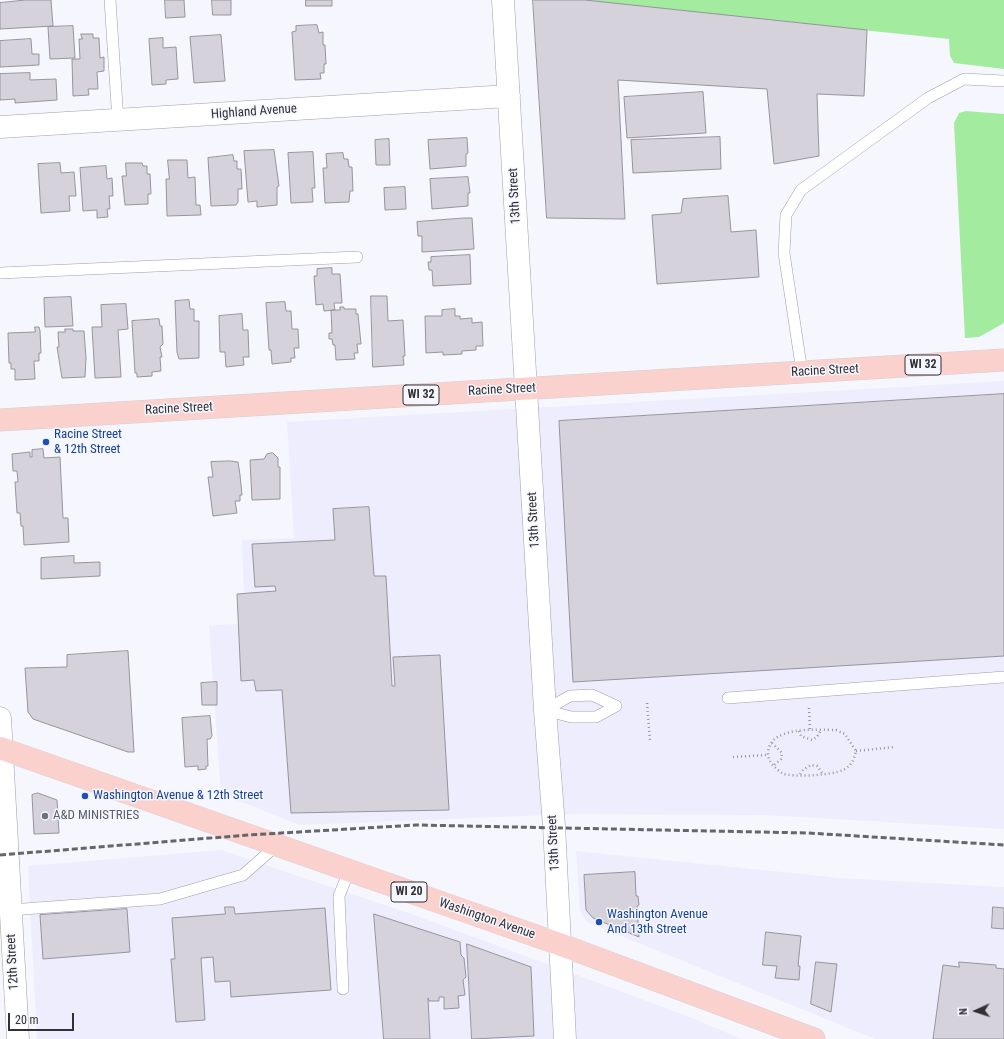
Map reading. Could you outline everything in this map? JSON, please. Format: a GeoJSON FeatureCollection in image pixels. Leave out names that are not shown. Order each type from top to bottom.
{"type":"FeatureCollection","features":[{"type":"Feature","properties":{"kind":"main road","name":"Racine Street"},"geometry":{"type":"LineString","coordinates":[[0,420],[1004,360]]}},
{"type":"Feature","properties":{"kind":"main road","name":"Washington Avenue"},"geometry":{"type":"LineString","coordinates":[[1,748],[559,944],[814,1039]]}},
{"type":"Feature","properties":{"kind":"street","name":"13th Street"},"geometry":{"type":"LineString","coordinates":[[503,0],[545,710],[554,826],[564,1039]]}},
{"type":"Feature","properties":{"kind":"street","name":"Highland Avenue"},"geometry":{"type":"LineString","coordinates":[[0,127],[509,96]]}},
{"type":"Feature","properties":{"kind":"street","name":"12th Street"},"geometry":{"type":"LineString","coordinates":[[0,718],[18,1039]]}},
{"type":"Feature","properties":{"kind":"lane"},"geometry":{"type":"LineString","coordinates":[[110,0],[118,121]]}},
{"type":"Feature","properties":{"kind":"lane"},"geometry":{"type":"LineString","coordinates":[[802,372],[784,253],[786,215],[801,190],[928,98],[964,79],[1004,81]]}},
{"type":"Feature","properties":{"kind":"lane"},"geometry":{"type":"LineString","coordinates":[[0,273],[358,257]]}},
{"type":"Feature","properties":{"kind":"lane"},"geometry":{"type":"LineString","coordinates":[[728,698],[1004,677]]}},
{"type":"Feature","properties":{"kind":"lane"},"geometry":{"type":"LineString","coordinates":[[592,695],[616,706],[596,717],[572,717],[545,710],[570,696],[592,695]]}},
{"type":"Feature","properties":{"kind":"lane"},"geometry":{"type":"LineString","coordinates":[[10,910],[160,899],[243,875],[277,845]]}},
{"type":"Feature","properties":{"kind":"lane"},"geometry":{"type":"LineString","coordinates":[[343,988],[338,896],[349,871]]}},
{"type":"Feature","properties":{"kind":"path"},"geometry":{"type":"LineString","coordinates":[[808,692],[810,730]]}},
{"type":"Feature","properties":{"kind":"path"},"geometry":{"type":"LineString","coordinates":[[647,703],[650,741]]}},
{"type":"Feature","properties":{"kind":"path"},"geometry":{"type":"LineString","coordinates":[[799,730],[801,736],[812,740],[817,737],[821,730]]}},
{"type":"Feature","properties":{"kind":"path"},"geometry":{"type":"LineString","coordinates":[[799,730],[821,730],[836,730],[846,734],[856,750],[853,762],[843,770],[823,774],[784,774],[774,766],[768,755],[772,742],[780,735],[799,730]]}},
{"type":"Feature","properties":{"kind":"path"},"geometry":{"type":"LineString","coordinates":[[772,742],[782,753],[781,758],[774,766]]}},
{"type":"Feature","properties":{"kind":"path"},"geometry":{"type":"LineString","coordinates":[[856,750],[895,747]]}},
{"type":"Feature","properties":{"kind":"path"},"geometry":{"type":"LineString","coordinates":[[733,757],[768,755]]}},
{"type":"Feature","properties":{"kind":"path"},"geometry":{"type":"LineString","coordinates":[[800,775],[803,770],[812,764],[817,766],[823,774]]}},
{"type":"Feature","properties":{"kind":"shaded area"},"geometry":{"type":"Polygon","coordinates":[[[1004,381],[1004,829],[766,815],[572,814],[300,825],[221,794],[209,626],[245,623],[242,540],[294,538],[287,422],[1004,381]]]}},
{"type":"Feature","properties":{"kind":"shaded area"},"geometry":{"type":"Polygon","coordinates":[[[221,850],[420,917],[682,1014],[742,1039],[37,1039],[28,866],[221,850]]]}},
{"type":"Feature","properties":{"kind":"shaded area"},"geometry":{"type":"Polygon","coordinates":[[[576,851],[840,878],[1004,887],[1004,1039],[875,1039],[587,922],[580,911],[576,851]]]}},
{"type":"Feature","properties":{"kind":"green space"},"geometry":{"type":"Polygon","coordinates":[[[574,0],[1004,0],[1004,69],[954,63],[950,56],[949,39],[574,0]]]}},
{"type":"Feature","properties":{"kind":"green space"},"geometry":{"type":"Polygon","coordinates":[[[966,111],[1004,114],[1004,323],[979,337],[965,338],[954,123],[959,113],[966,111]]]}},
{"type":"Feature","properties":{"kind":"building"},"geometry":{"type":"Polygon","coordinates":[[[26,0],[51,0],[53,26],[0,29],[0,3],[26,0]]]}},
{"type":"Feature","properties":{"kind":"building"},"geometry":{"type":"Polygon","coordinates":[[[165,0],[184,0],[185,17],[166,18],[165,0]]]}},
{"type":"Feature","properties":{"kind":"building"},"geometry":{"type":"Polygon","coordinates":[[[212,0],[231,0],[231,15],[213,15],[212,0]]]}},
{"type":"Feature","properties":{"kind":"building"},"geometry":{"type":"Polygon","coordinates":[[[306,0],[332,0],[332,6],[306,6],[306,0]]]}},
{"type":"Feature","properties":{"kind":"building"},"geometry":{"type":"Polygon","coordinates":[[[533,0],[585,0],[867,30],[864,96],[817,94],[819,156],[774,164],[767,89],[618,80],[625,219],[547,218],[533,0]]]}},
{"type":"Feature","properties":{"kind":"building"},"geometry":{"type":"Polygon","coordinates":[[[317,25],[319,33],[323,32],[323,45],[325,45],[326,64],[324,64],[324,73],[320,73],[321,79],[295,80],[292,32],[296,31],[296,26],[317,25]]]}},
{"type":"Feature","properties":{"kind":"building"},"geometry":{"type":"Polygon","coordinates":[[[73,26],[75,58],[50,59],[48,27],[73,26]]]}},
{"type":"Feature","properties":{"kind":"building"},"geometry":{"type":"Polygon","coordinates":[[[81,34],[93,34],[93,38],[99,38],[100,58],[104,57],[104,71],[97,72],[98,89],[88,89],[89,95],[73,96],[72,59],[80,59],[79,39],[82,39],[81,34]]]}},
{"type":"Feature","properties":{"kind":"building"},"geometry":{"type":"Polygon","coordinates":[[[221,35],[225,81],[194,83],[190,37],[221,35]]]}},
{"type":"Feature","properties":{"kind":"building"},"geometry":{"type":"Polygon","coordinates":[[[163,38],[163,48],[176,47],[178,79],[166,80],[166,84],[152,85],[149,39],[163,38]]]}},
{"type":"Feature","properties":{"kind":"building"},"geometry":{"type":"Polygon","coordinates":[[[31,39],[32,54],[39,54],[39,65],[0,67],[0,41],[31,39]]]}},
{"type":"Feature","properties":{"kind":"building"},"geometry":{"type":"Polygon","coordinates":[[[30,73],[30,80],[56,79],[57,100],[15,103],[15,99],[0,100],[0,74],[30,73]]]}},
{"type":"Feature","properties":{"kind":"building"},"geometry":{"type":"Polygon","coordinates":[[[703,92],[706,133],[627,138],[624,97],[703,92]]]}},
{"type":"Feature","properties":{"kind":"building"},"geometry":{"type":"Polygon","coordinates":[[[720,137],[721,169],[633,173],[631,140],[720,137]]]}},
{"type":"Feature","properties":{"kind":"building"},"geometry":{"type":"Polygon","coordinates":[[[467,138],[468,153],[466,154],[466,166],[430,169],[428,140],[467,138]]]}},
{"type":"Feature","properties":{"kind":"building"},"geometry":{"type":"Polygon","coordinates":[[[389,139],[390,165],[376,165],[375,140],[389,139]]]}},
{"type":"Feature","properties":{"kind":"building"},"geometry":{"type":"Polygon","coordinates":[[[274,150],[279,186],[277,187],[277,205],[257,207],[257,201],[248,202],[244,151],[274,150]]]}},
{"type":"Feature","properties":{"kind":"building"},"geometry":{"type":"Polygon","coordinates":[[[313,152],[315,188],[312,188],[313,202],[291,203],[288,153],[313,152]]]}},
{"type":"Feature","properties":{"kind":"building"},"geometry":{"type":"Polygon","coordinates":[[[343,153],[344,159],[348,159],[349,167],[352,167],[353,191],[350,191],[349,202],[325,203],[323,168],[327,168],[326,154],[343,153]]]}},
{"type":"Feature","properties":{"kind":"building"},"geometry":{"type":"Polygon","coordinates":[[[233,155],[234,161],[237,161],[237,169],[241,169],[242,189],[238,189],[238,202],[236,205],[211,206],[208,158],[233,155]]]}},
{"type":"Feature","properties":{"kind":"building"},"geometry":{"type":"Polygon","coordinates":[[[168,160],[187,160],[188,178],[195,177],[196,205],[200,205],[201,215],[167,216],[166,179],[169,179],[168,160]]]}},
{"type":"Feature","properties":{"kind":"building"},"geometry":{"type":"Polygon","coordinates":[[[60,163],[61,173],[74,172],[76,196],[69,196],[70,211],[41,213],[38,164],[60,163]]]}},
{"type":"Feature","properties":{"kind":"building"},"geometry":{"type":"Polygon","coordinates":[[[126,163],[142,163],[143,166],[147,166],[147,174],[150,174],[151,194],[148,194],[148,204],[125,205],[122,176],[126,176],[126,163]]]}},
{"type":"Feature","properties":{"kind":"building"},"geometry":{"type":"Polygon","coordinates":[[[106,166],[107,179],[112,178],[113,196],[109,196],[110,209],[107,209],[108,217],[97,218],[97,210],[83,211],[80,168],[106,166]]]}},
{"type":"Feature","properties":{"kind":"building"},"geometry":{"type":"Polygon","coordinates":[[[468,177],[470,193],[468,193],[468,206],[432,209],[430,179],[468,177]]]}},
{"type":"Feature","properties":{"kind":"building"},"geometry":{"type":"Polygon","coordinates":[[[405,187],[406,209],[385,210],[384,188],[405,187]]]}},
{"type":"Feature","properties":{"kind":"building"},"geometry":{"type":"Polygon","coordinates":[[[728,196],[731,232],[756,230],[759,277],[657,284],[652,215],[681,213],[683,199],[728,196]]]}},
{"type":"Feature","properties":{"kind":"building"},"geometry":{"type":"Polygon","coordinates":[[[472,218],[474,249],[422,252],[422,236],[418,236],[417,222],[472,218]]]}},
{"type":"Feature","properties":{"kind":"building"},"geometry":{"type":"Polygon","coordinates":[[[470,255],[471,284],[433,286],[432,270],[429,270],[428,262],[431,262],[431,257],[470,255]]]}},
{"type":"Feature","properties":{"kind":"building"},"geometry":{"type":"Polygon","coordinates":[[[332,268],[332,274],[340,274],[342,303],[334,303],[335,310],[324,311],[323,304],[316,305],[314,276],[317,276],[317,269],[332,268]]]}},
{"type":"Feature","properties":{"kind":"building"},"geometry":{"type":"Polygon","coordinates":[[[371,296],[387,296],[388,321],[403,320],[404,365],[373,367],[371,296]]]}},
{"type":"Feature","properties":{"kind":"building"},"geometry":{"type":"Polygon","coordinates":[[[71,297],[73,326],[45,327],[44,298],[71,297]]]}},
{"type":"Feature","properties":{"kind":"building"},"geometry":{"type":"Polygon","coordinates":[[[189,300],[190,309],[194,309],[194,321],[199,321],[199,358],[179,359],[177,352],[175,301],[189,300]]]}},
{"type":"Feature","properties":{"kind":"building"},"geometry":{"type":"Polygon","coordinates":[[[285,302],[286,311],[291,311],[292,329],[298,329],[299,348],[294,348],[295,358],[291,358],[291,362],[272,364],[271,350],[269,350],[266,303],[285,302]]]}},
{"type":"Feature","properties":{"kind":"building"},"geometry":{"type":"Polygon","coordinates":[[[126,304],[128,329],[118,330],[121,377],[95,378],[92,327],[102,327],[101,305],[126,304]]]}},
{"type":"Feature","properties":{"kind":"building"},"geometry":{"type":"Polygon","coordinates":[[[340,307],[344,307],[344,309],[356,309],[356,314],[358,314],[361,344],[357,344],[358,353],[354,353],[355,359],[336,360],[335,345],[333,345],[332,339],[329,339],[329,333],[332,333],[331,310],[340,310],[340,307]]]}},
{"type":"Feature","properties":{"kind":"building"},"geometry":{"type":"Polygon","coordinates":[[[455,309],[455,316],[460,316],[460,319],[472,318],[472,323],[482,322],[483,346],[476,346],[476,350],[462,351],[462,354],[443,355],[443,352],[426,353],[425,316],[442,316],[442,310],[455,309]]]}},
{"type":"Feature","properties":{"kind":"building"},"geometry":{"type":"Polygon","coordinates":[[[242,314],[243,330],[248,330],[249,357],[243,357],[244,365],[226,367],[225,352],[220,352],[219,316],[242,314]]]}},
{"type":"Feature","properties":{"kind":"building"},"geometry":{"type":"Polygon","coordinates":[[[159,319],[160,326],[162,326],[163,344],[160,347],[162,357],[160,357],[161,371],[152,372],[152,376],[137,377],[137,373],[135,373],[132,321],[159,319]]]}},
{"type":"Feature","properties":{"kind":"building"},"geometry":{"type":"Polygon","coordinates":[[[35,327],[39,327],[40,331],[41,353],[39,353],[39,361],[34,361],[35,379],[15,380],[15,369],[11,369],[11,363],[9,363],[8,333],[35,332],[35,327]]]}},
{"type":"Feature","properties":{"kind":"building"},"geometry":{"type":"Polygon","coordinates":[[[65,329],[84,331],[86,358],[85,377],[62,378],[57,347],[59,347],[58,332],[65,332],[65,329]]]}},
{"type":"Feature","properties":{"kind":"building"},"geometry":{"type":"Polygon","coordinates":[[[1004,394],[1004,656],[573,682],[559,421],[1004,394]]]}},
{"type":"Feature","properties":{"kind":"building"},"geometry":{"type":"Polygon","coordinates":[[[43,449],[44,458],[60,457],[63,518],[68,518],[69,542],[24,545],[23,526],[21,526],[20,513],[17,513],[15,482],[18,482],[17,471],[13,471],[12,454],[30,452],[30,457],[32,457],[32,450],[43,449]]]}},
{"type":"Feature","properties":{"kind":"building"},"geometry":{"type":"Polygon","coordinates":[[[273,453],[278,458],[278,467],[280,467],[280,499],[252,500],[250,460],[264,459],[267,454],[273,453]]]}},
{"type":"Feature","properties":{"kind":"building"},"geometry":{"type":"Polygon","coordinates":[[[211,462],[238,462],[240,475],[242,495],[240,495],[240,501],[235,501],[237,513],[213,516],[208,477],[213,477],[211,462]]]}},
{"type":"Feature","properties":{"kind":"building"},"geometry":{"type":"Polygon","coordinates":[[[369,507],[374,576],[386,576],[392,686],[395,686],[393,657],[440,655],[449,810],[291,813],[282,690],[256,691],[254,680],[241,681],[237,594],[276,591],[275,586],[255,587],[252,544],[335,540],[333,509],[369,507]]]}},
{"type":"Feature","properties":{"kind":"building"},"geometry":{"type":"Polygon","coordinates":[[[74,556],[74,563],[100,562],[100,576],[41,579],[41,558],[74,556]]]}},
{"type":"Feature","properties":{"kind":"building"},"geometry":{"type":"Polygon","coordinates":[[[128,651],[134,752],[128,752],[33,719],[28,712],[25,668],[67,667],[67,655],[128,651]]]}},
{"type":"Feature","properties":{"kind":"building"},"geometry":{"type":"Polygon","coordinates":[[[217,682],[217,705],[202,705],[201,683],[217,682]]]}},
{"type":"Feature","properties":{"kind":"building"},"geometry":{"type":"Polygon","coordinates":[[[210,716],[212,736],[210,739],[207,739],[208,766],[206,766],[206,769],[198,770],[198,766],[185,767],[182,718],[210,716]]]}},
{"type":"Feature","properties":{"kind":"building","name":"A&D MINISTRIES"},"geometry":{"type":"Polygon","coordinates":[[[38,793],[57,800],[59,833],[34,834],[32,795],[38,793]]]}},
{"type":"Feature","properties":{"kind":"building"},"geometry":{"type":"Polygon","coordinates":[[[635,872],[636,896],[638,896],[639,905],[637,906],[639,937],[593,918],[586,910],[584,875],[635,872]]]}},
{"type":"Feature","properties":{"kind":"building"},"geometry":{"type":"Polygon","coordinates":[[[225,907],[234,907],[235,914],[325,908],[331,990],[231,997],[230,981],[215,982],[213,957],[201,958],[205,1020],[176,1022],[171,959],[175,959],[172,918],[225,914],[225,907]]]}},
{"type":"Feature","properties":{"kind":"building"},"geometry":{"type":"Polygon","coordinates":[[[993,907],[1004,908],[1004,929],[992,928],[993,907]]]}},
{"type":"Feature","properties":{"kind":"building"},"geometry":{"type":"Polygon","coordinates":[[[127,909],[130,952],[43,959],[40,915],[127,909]]]}},
{"type":"Feature","properties":{"kind":"building"},"geometry":{"type":"Polygon","coordinates":[[[374,914],[460,942],[461,955],[464,958],[466,977],[463,980],[465,995],[458,996],[459,1008],[444,1009],[444,997],[439,997],[439,1001],[429,1001],[428,998],[430,1039],[384,1039],[374,914]]]}},
{"type":"Feature","properties":{"kind":"building"},"geometry":{"type":"Polygon","coordinates":[[[766,932],[801,936],[798,966],[800,966],[799,980],[775,978],[777,966],[763,965],[766,932]]]}},
{"type":"Feature","properties":{"kind":"building"},"geometry":{"type":"Polygon","coordinates":[[[467,944],[531,967],[534,1036],[472,1039],[467,944]]]}},
{"type":"Feature","properties":{"kind":"building"},"geometry":{"type":"Polygon","coordinates":[[[816,962],[837,964],[831,1012],[811,1004],[816,962]]]}},
{"type":"Feature","properties":{"kind":"building"},"geometry":{"type":"Polygon","coordinates":[[[959,962],[996,965],[996,968],[1004,969],[1004,1039],[933,1039],[943,965],[959,967],[959,962]]]}},
{"type":"Feature","properties":{"kind":"railway"},"geometry":{"type":"LineString","coordinates":[[0,855],[248,835],[416,825],[808,833],[1004,845]]}},
{"type":"Feature","properties":{"kind":"place","name":"Racine Street & 12th Street"},"geometry":{"type":"Point","coordinates":[46,442]}},
{"type":"Feature","properties":{"kind":"place","name":"Washington Avenue & 12th Street"},"geometry":{"type":"Point","coordinates":[85,796]}},
{"type":"Feature","properties":{"kind":"place","name":"A&D MINISTRIES"},"geometry":{"type":"Point","coordinates":[45,816]}},
{"type":"Feature","properties":{"kind":"place","name":"Washington Avenue And 13th Street"},"geometry":{"type":"Point","coordinates":[599,922]}}]}
